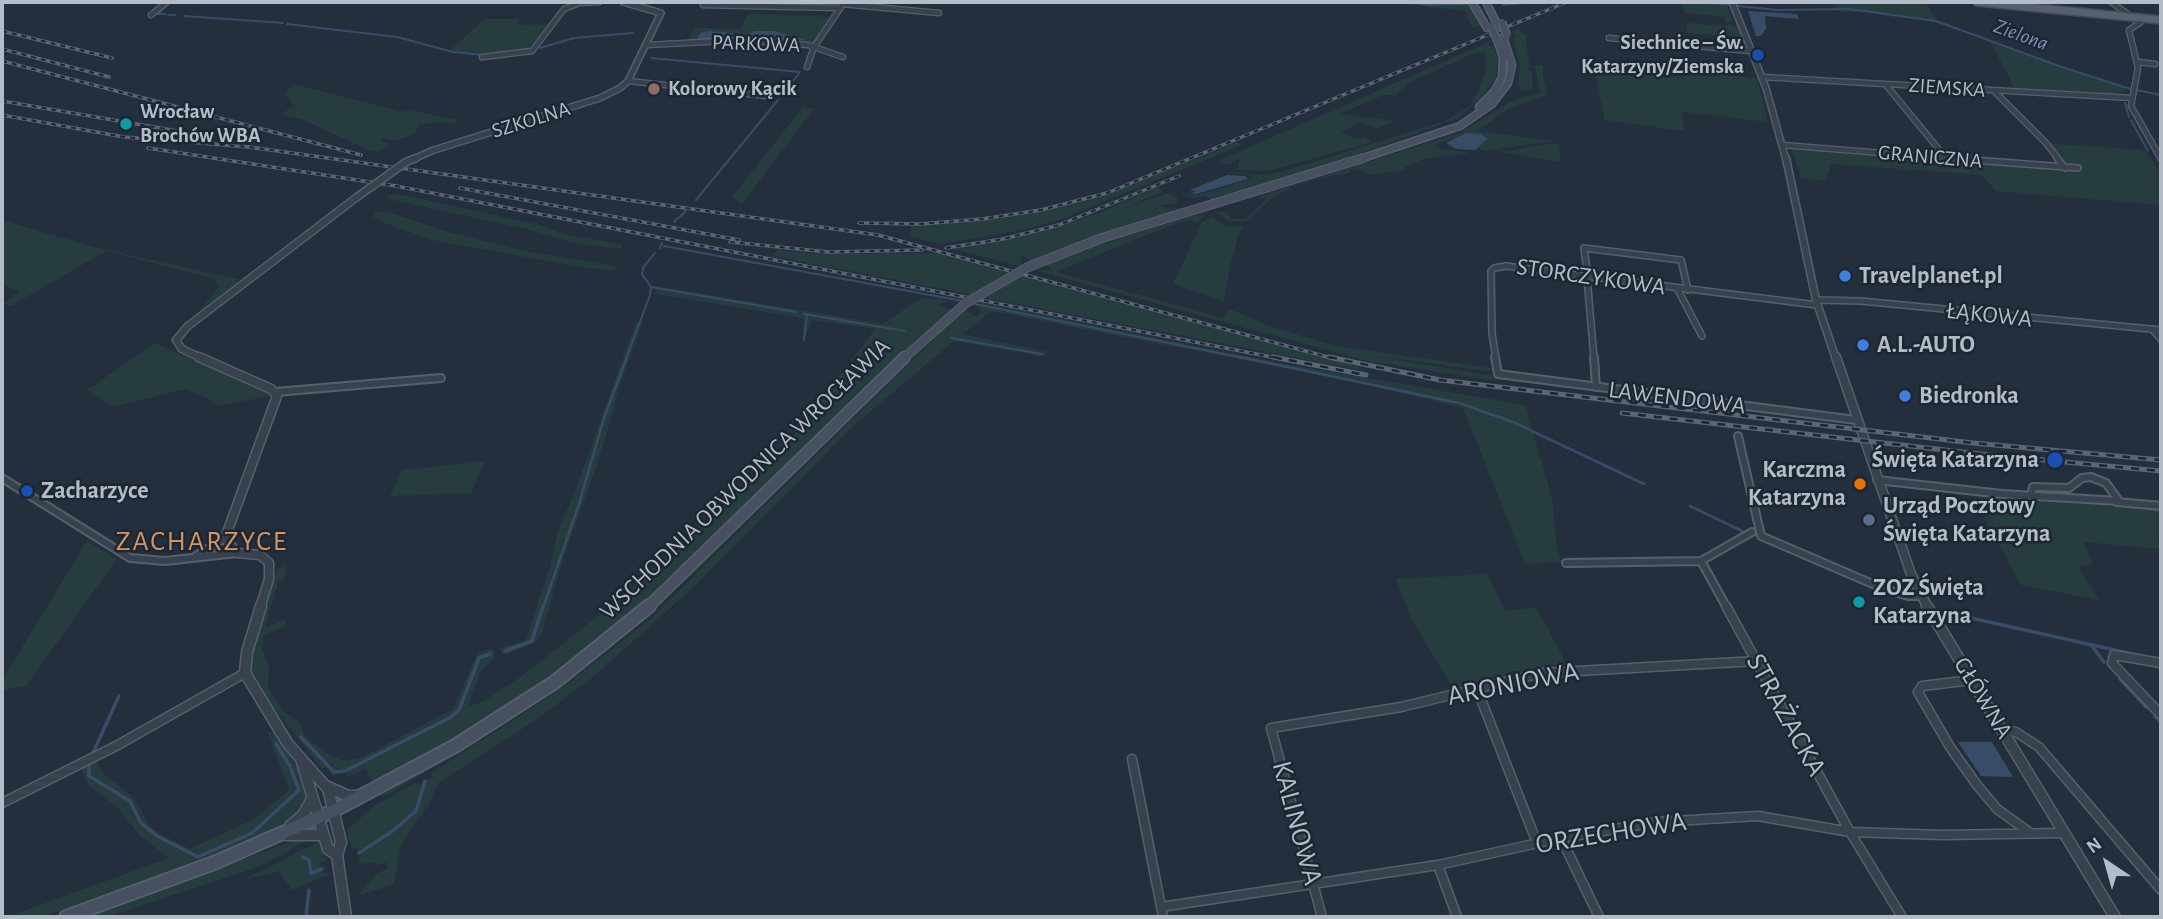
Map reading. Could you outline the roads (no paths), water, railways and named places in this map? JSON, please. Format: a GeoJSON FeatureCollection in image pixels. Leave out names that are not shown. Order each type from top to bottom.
{"type":"FeatureCollection","features":[{"type":"Feature","properties":{"kind":"main road"},"geometry":{"type":"LineString","coordinates":[[1472,2],[1494,25],[1502,38]]}},
{"type":"Feature","properties":{"kind":"main road","name":"WSCHODNIA OBWODNICA WROCŁAWIA"},"geometry":{"type":"LineString","coordinates":[[66,917],[173,879],[333,811],[483,730],[555,682],[617,634],[680,579],[924,338],[967,303],[1028,267],[1090,242],[1424,140],[1477,116],[1496,100],[1508,83],[1512,65],[1502,38],[1479,2]]}},
{"type":"Feature","properties":{"kind":"main road","name":"WSCHODNIA OBWODNICA WROCŁAWIA"},"geometry":{"type":"LineString","coordinates":[[1486,2],[1494,25]]}},
{"type":"Feature","properties":{"kind":"main road"},"geometry":{"type":"LineString","coordinates":[[1494,2],[1494,25]]}},
{"type":"Feature","properties":{"kind":"main road"},"geometry":{"type":"LineString","coordinates":[[1980,2],[2161,20]]}},
{"type":"Feature","properties":{"kind":"street"},"geometry":{"type":"LineString","coordinates":[[151,15],[167,2]]}},
{"type":"Feature","properties":{"kind":"street"},"geometry":{"type":"LineString","coordinates":[[482,57],[532,51],[564,9],[579,3],[599,2]]}},
{"type":"Feature","properties":{"kind":"street"},"geometry":{"type":"LineString","coordinates":[[623,2],[633,7],[660,11],[647,45],[628,81],[767,96]]}},
{"type":"Feature","properties":{"kind":"street"},"geometry":{"type":"LineString","coordinates":[[705,2],[703,5],[841,5],[939,13]]}},
{"type":"Feature","properties":{"kind":"street"},"geometry":{"type":"LineString","coordinates":[[2111,2],[2132,17]]}},
{"type":"Feature","properties":{"kind":"street","name":"PARKOWA"},"geometry":{"type":"LineString","coordinates":[[647,45],[732,40],[814,47],[841,5]]}},
{"type":"Feature","properties":{"kind":"street","name":"GŁÓWNA"},"geometry":{"type":"LineString","coordinates":[[1733,5],[1762,77],[1782,145],[1817,302],[1856,420],[1921,596],[2115,917]]}},
{"type":"Feature","properties":{"kind":"street"},"geometry":{"type":"LineString","coordinates":[[2141,18],[2142,21],[2129,30],[2138,62],[2131,106],[2161,159]]}},
{"type":"Feature","properties":{"kind":"street"},"geometry":{"type":"LineString","coordinates":[[1609,38],[1751,51]]}},
{"type":"Feature","properties":{"kind":"street"},"geometry":{"type":"LineString","coordinates":[[807,67],[813,57],[814,47],[843,57]]}},
{"type":"Feature","properties":{"kind":"street"},"geometry":{"type":"LineString","coordinates":[[2138,62],[2155,64]]}},
{"type":"Feature","properties":{"kind":"street","name":"ZIEMSKA"},"geometry":{"type":"LineString","coordinates":[[1762,77],[2132,98]]}},
{"type":"Feature","properties":{"kind":"street","name":"SZKOLNA"},"geometry":{"type":"LineString","coordinates":[[275,392],[182,349],[177,343],[177,337],[406,162],[434,150],[600,98],[614,92],[628,81]]}},
{"type":"Feature","properties":{"kind":"street"},"geometry":{"type":"LineString","coordinates":[[1886,85],[1946,158]]}},
{"type":"Feature","properties":{"kind":"street"},"geometry":{"type":"LineString","coordinates":[[1994,92],[2046,143],[2065,168]]}},
{"type":"Feature","properties":{"kind":"street","name":"GRANICZNA"},"geometry":{"type":"LineString","coordinates":[[1782,145],[2078,168]]}},
{"type":"Feature","properties":{"kind":"street","name":"STORCZYKOWA"},"geometry":{"type":"LineString","coordinates":[[1587,273],[1584,248],[1681,260],[1688,290]]}},
{"type":"Feature","properties":{"kind":"street","name":"STORCZYKOWA"},"geometry":{"type":"LineString","coordinates":[[1498,374],[1492,333],[1491,271],[1506,265],[1587,273],[1688,290],[1817,302]]}},
{"type":"Feature","properties":{"kind":"street"},"geometry":{"type":"LineString","coordinates":[[1587,273],[1596,387]]}},
{"type":"Feature","properties":{"kind":"street"},"geometry":{"type":"LineString","coordinates":[[1677,288],[1702,335]]}},
{"type":"Feature","properties":{"kind":"street","name":"ŁĄKOWA"},"geometry":{"type":"LineString","coordinates":[[1817,302],[1861,301],[2161,330]]}},
{"type":"Feature","properties":{"kind":"street"},"geometry":{"type":"LineString","coordinates":[[2153,330],[2161,339]]}},
{"type":"Feature","properties":{"kind":"street","name":"LAWENDOWA"},"geometry":{"type":"LineString","coordinates":[[1498,374],[1856,420]]}},
{"type":"Feature","properties":{"kind":"street"},"geometry":{"type":"LineString","coordinates":[[191,559],[225,538],[276,402],[275,392],[441,378]]}},
{"type":"Feature","properties":{"kind":"street"},"geometry":{"type":"LineString","coordinates":[[1738,436],[1761,536],[1882,588],[1908,596],[1921,596]]}},
{"type":"Feature","properties":{"kind":"street"},"geometry":{"type":"LineString","coordinates":[[2031,495],[2033,486],[2069,488],[2082,478],[2091,477],[2106,483],[2118,499],[2117,502]]}},
{"type":"Feature","properties":{"kind":"street"},"geometry":{"type":"LineString","coordinates":[[2,479],[130,558],[153,562],[237,553],[260,555],[267,559],[271,567],[247,652],[245,673],[254,692],[302,762],[328,849],[337,855]]}},
{"type":"Feature","properties":{"kind":"street"},"geometry":{"type":"LineString","coordinates":[[1878,480],[2161,506]]}},
{"type":"Feature","properties":{"kind":"street"},"geometry":{"type":"LineString","coordinates":[[1566,563],[1701,561],[1752,532]]}},
{"type":"Feature","properties":{"kind":"street"},"geometry":{"type":"LineString","coordinates":[[225,538],[237,553]]}},
{"type":"Feature","properties":{"kind":"street","name":"STRAŻACKA"},"geometry":{"type":"LineString","coordinates":[[1701,561],[1850,832],[1902,917]]}},
{"type":"Feature","properties":{"kind":"street"},"geometry":{"type":"LineString","coordinates":[[2161,663],[2114,655],[2112,663],[2161,715]]}},
{"type":"Feature","properties":{"kind":"street","name":"ARONIOWA"},"geometry":{"type":"LineString","coordinates":[[1271,728],[1401,707],[1542,673],[1757,661]]}},
{"type":"Feature","properties":{"kind":"street"},"geometry":{"type":"LineString","coordinates":[[2,803],[116,746],[245,673]]}},
{"type":"Feature","properties":{"kind":"street"},"geometry":{"type":"LineString","coordinates":[[1972,680],[1923,686],[1918,692],[1942,736],[1977,785],[1997,809],[2030,833]]}},
{"type":"Feature","properties":{"kind":"street"},"geometry":{"type":"LineString","coordinates":[[1477,689],[1537,843]]}},
{"type":"Feature","properties":{"kind":"street","name":"KALINOWA"},"geometry":{"type":"LineString","coordinates":[[1271,728],[1322,917]]}},
{"type":"Feature","properties":{"kind":"street"},"geometry":{"type":"LineString","coordinates":[[2001,729],[2016,732],[2039,747],[2161,890]]}},
{"type":"Feature","properties":{"kind":"street"},"geometry":{"type":"LineString","coordinates":[[1132,759],[1163,917]]}},
{"type":"Feature","properties":{"kind":"street"},"geometry":{"type":"LineString","coordinates":[[302,762],[313,770],[326,786],[341,842],[337,855],[346,917]]}},
{"type":"Feature","properties":{"kind":"street"},"geometry":{"type":"LineString","coordinates":[[326,786],[348,796],[362,796]]}},
{"type":"Feature","properties":{"kind":"street"},"geometry":{"type":"LineString","coordinates":[[279,835],[303,815],[313,798]]}},
{"type":"Feature","properties":{"kind":"street","name":"ORZECHOWA"},"geometry":{"type":"LineString","coordinates":[[1161,907],[1328,884],[1657,822],[1758,816],[1850,832],[1942,835],[2064,833]]}},
{"type":"Feature","properties":{"kind":"street"},"geometry":{"type":"LineString","coordinates":[[279,835],[323,835]]}},
{"type":"Feature","properties":{"kind":"street"},"geometry":{"type":"LineString","coordinates":[[1561,838],[1599,917]]}},
{"type":"Feature","properties":{"kind":"street"},"geometry":{"type":"LineString","coordinates":[[1438,865],[1457,917]]}},
{"type":"Feature","properties":{"kind":"water"},"geometry":{"type":"Polygon","coordinates":[[[1748,11],[1797,14],[1799,19],[1765,16],[1766,29],[1761,36],[1756,36],[1748,11]]]}},
{"type":"Feature","properties":{"kind":"water"},"geometry":{"type":"Polygon","coordinates":[[[754,31],[775,31],[806,40],[697,39],[700,33],[733,33],[732,37],[746,37],[754,31]]]}},
{"type":"Feature","properties":{"kind":"water"},"geometry":{"type":"Polygon","coordinates":[[[1466,133],[1481,134],[1488,139],[1475,150],[1456,149],[1446,143],[1466,133]]]}},
{"type":"Feature","properties":{"kind":"water"},"geometry":{"type":"Polygon","coordinates":[[[1227,175],[1245,176],[1248,179],[1196,194],[1189,193],[1196,192],[1190,190],[1227,175]]]}},
{"type":"Feature","properties":{"kind":"water"},"geometry":{"type":"Polygon","coordinates":[[[1958,742],[1992,742],[2013,777],[1981,776],[1958,742]]]}},
{"type":"Feature","properties":{"kind":"waterway","name":"Zielona"},"geometry":{"type":"LineString","coordinates":[[1403,2],[1430,5],[1467,4]]}},
{"type":"Feature","properties":{"kind":"waterway","name":"Zielona"},"geometry":{"type":"LineString","coordinates":[[1503,5],[1533,2]]}},
{"type":"Feature","properties":{"kind":"waterway","name":"Zielona"},"geometry":{"type":"LineString","coordinates":[[1700,2],[1777,10],[1850,9],[1936,21],[2059,66],[2127,88],[2161,95]]}},
{"type":"Feature","properties":{"kind":"waterway"},"geometry":{"type":"LineString","coordinates":[[164,7],[158,14],[165,14]]}},
{"type":"Feature","properties":{"kind":"waterway"},"geometry":{"type":"LineString","coordinates":[[168,15],[175,15]]}},
{"type":"Feature","properties":{"kind":"waterway"},"geometry":{"type":"LineString","coordinates":[[184,16],[283,23]]}},
{"type":"Feature","properties":{"kind":"waterway"},"geometry":{"type":"LineString","coordinates":[[287,24],[397,37],[453,52],[483,55]]}},
{"type":"Feature","properties":{"kind":"waterway"},"geometry":{"type":"LineString","coordinates":[[540,48],[574,38],[633,33]]}},
{"type":"Feature","properties":{"kind":"waterway"},"geometry":{"type":"LineString","coordinates":[[651,58],[800,72],[780,97]]}},
{"type":"Feature","properties":{"kind":"waterway"},"geometry":{"type":"LineString","coordinates":[[696,200],[778,100]]}},
{"type":"Feature","properties":{"kind":"waterway"},"geometry":{"type":"LineString","coordinates":[[2125,103],[2129,117]]}},
{"type":"Feature","properties":{"kind":"waterway"},"geometry":{"type":"LineString","coordinates":[[2131,120],[2148,151]]}},
{"type":"Feature","properties":{"kind":"waterway"},"geometry":{"type":"LineString","coordinates":[[674,222],[686,211]]}},
{"type":"Feature","properties":{"kind":"waterway"},"geometry":{"type":"LineString","coordinates":[[660,248],[662,243]]}},
{"type":"Feature","properties":{"kind":"waterway"},"geometry":{"type":"LineString","coordinates":[[664,246],[963,301]]}},
{"type":"Feature","properties":{"kind":"waterway"},"geometry":{"type":"LineString","coordinates":[[651,287],[642,274],[644,266],[655,253]]}},
{"type":"Feature","properties":{"kind":"waterway"},"geometry":{"type":"LineString","coordinates":[[626,359],[651,287]]}},
{"type":"Feature","properties":{"kind":"waterway"},"geometry":{"type":"LineString","coordinates":[[651,287],[796,312]]}},
{"type":"Feature","properties":{"kind":"waterway"},"geometry":{"type":"LineString","coordinates":[[970,303],[1249,359]]}},
{"type":"Feature","properties":{"kind":"waterway"},"geometry":{"type":"LineString","coordinates":[[804,314],[905,331]]}},
{"type":"Feature","properties":{"kind":"waterway"},"geometry":{"type":"LineString","coordinates":[[804,340],[807,316]]}},
{"type":"Feature","properties":{"kind":"waterway"},"geometry":{"type":"LineString","coordinates":[[951,338],[1042,354]]}},
{"type":"Feature","properties":{"kind":"waterway"},"geometry":{"type":"LineString","coordinates":[[543,608],[579,504],[604,418],[627,357]]}},
{"type":"Feature","properties":{"kind":"waterway"},"geometry":{"type":"LineString","coordinates":[[1240,357],[1459,403],[1513,422],[1644,484]]}},
{"type":"Feature","properties":{"kind":"waterway"},"geometry":{"type":"LineString","coordinates":[[1690,506],[1742,531]]}},
{"type":"Feature","properties":{"kind":"waterway"},"geometry":{"type":"LineString","coordinates":[[505,651],[532,641],[543,606]]}},
{"type":"Feature","properties":{"kind":"waterway"},"geometry":{"type":"LineString","coordinates":[[1944,612],[2137,655]]}},
{"type":"Feature","properties":{"kind":"waterway"},"geometry":{"type":"LineString","coordinates":[[2092,646],[2104,662]]}},
{"type":"Feature","properties":{"kind":"waterway"},"geometry":{"type":"LineString","coordinates":[[301,737],[334,772],[345,771],[451,717],[459,710],[479,658],[490,654]]}},
{"type":"Feature","properties":{"kind":"waterway"},"geometry":{"type":"LineString","coordinates":[[2120,679],[2146,707]]}},
{"type":"Feature","properties":{"kind":"waterway"},"geometry":{"type":"LineString","coordinates":[[93,753],[119,696]]}},
{"type":"Feature","properties":{"kind":"waterway"},"geometry":{"type":"LineString","coordinates":[[2155,717],[2161,722]]}},
{"type":"Feature","properties":{"kind":"waterway"},"geometry":{"type":"LineString","coordinates":[[89,766],[89,776],[130,801],[141,823],[157,836],[198,857],[252,833],[299,790],[290,766],[276,744]]}},
{"type":"Feature","properties":{"kind":"waterway"},"geometry":{"type":"LineString","coordinates":[[359,853],[394,830],[416,811],[425,781]]}},
{"type":"Feature","properties":{"kind":"waterway"},"geometry":{"type":"LineString","coordinates":[[303,857],[309,860],[311,873],[322,869]]}},
{"type":"Feature","properties":{"kind":"waterway"},"geometry":{"type":"LineString","coordinates":[[306,917],[309,890]]}},
{"type":"Feature","properties":{"kind":"railway"},"geometry":{"type":"LineString","coordinates":[[859,223],[920,224],[982,219],[1041,210],[1107,193],[1567,2]]}},
{"type":"Feature","properties":{"kind":"railway"},"geometry":{"type":"LineString","coordinates":[[2,31],[112,58]]}},
{"type":"Feature","properties":{"kind":"railway"},"geometry":{"type":"LineString","coordinates":[[2,49],[109,77]]}},
{"type":"Feature","properties":{"kind":"railway"},"geometry":{"type":"LineString","coordinates":[[2,61],[361,155]]}},
{"type":"Feature","properties":{"kind":"railway"},"geometry":{"type":"LineString","coordinates":[[2,101],[195,134]]}},
{"type":"Feature","properties":{"kind":"railway"},"geometry":{"type":"LineString","coordinates":[[2,115],[124,137],[249,147],[878,235],[1335,359]]}},
{"type":"Feature","properties":{"kind":"railway"},"geometry":{"type":"LineString","coordinates":[[148,148],[396,186],[1282,359]]}},
{"type":"Feature","properties":{"kind":"railway"},"geometry":{"type":"LineString","coordinates":[[946,248],[1003,239],[1059,225],[1179,176]]}},
{"type":"Feature","properties":{"kind":"railway"},"geometry":{"type":"LineString","coordinates":[[460,188],[739,240]]}},
{"type":"Feature","properties":{"kind":"railway"},"geometry":{"type":"LineString","coordinates":[[730,242],[828,252],[922,250]]}},
{"type":"Feature","properties":{"kind":"railway"},"geometry":{"type":"LineString","coordinates":[[1273,357],[1366,375]]}},
{"type":"Feature","properties":{"kind":"railway"},"geometry":{"type":"LineString","coordinates":[[1329,357],[1440,380],[1973,443],[2161,460]]}},
{"type":"Feature","properties":{"kind":"railway"},"geometry":{"type":"LineString","coordinates":[[1622,413],[1980,454],[2161,471]]}},
{"type":"Feature","properties":{"kind":"place","name":"Siechnice – Św. Katarzyny/Ziemska"},"geometry":{"type":"Point","coordinates":[1758,55]}},
{"type":"Feature","properties":{"kind":"place","name":"Kolorowy Kącik"},"geometry":{"type":"Point","coordinates":[654,89]}},
{"type":"Feature","properties":{"kind":"place","name":"Wrocław Brochów WBA"},"geometry":{"type":"Point","coordinates":[126,124]}},
{"type":"Feature","properties":{"kind":"place","name":"Travelplanet.pl"},"geometry":{"type":"Point","coordinates":[1845,276]}},
{"type":"Feature","properties":{"kind":"place","name":"A.L.-AUTO"},"geometry":{"type":"Point","coordinates":[1863,345]}},
{"type":"Feature","properties":{"kind":"place","name":"Biedronka"},"geometry":{"type":"Point","coordinates":[1905,396]}},
{"type":"Feature","properties":{"kind":"place","name":"Święta Katarzyna"},"geometry":{"type":"Point","coordinates":[2055,460]}},
{"type":"Feature","properties":{"kind":"place","name":"Karczma Katarzyna"},"geometry":{"type":"Point","coordinates":[1860,484]}},
{"type":"Feature","properties":{"kind":"place","name":"Zacharzyce"},"geometry":{"type":"Point","coordinates":[27,491]}},
{"type":"Feature","properties":{"kind":"place","name":"Urząd Pocztowy Święta Katarzyna"},"geometry":{"type":"Point","coordinates":[1869,520]}},
{"type":"Feature","properties":{"kind":"place","name":"ZOZ Święta Katarzyna"},"geometry":{"type":"Point","coordinates":[1859,602]}},
{"type":"Feature","properties":{"kind":"district","name":"ZACHARZYCE"},"geometry":{"type":"Point","coordinates":[202,542]}}]}
